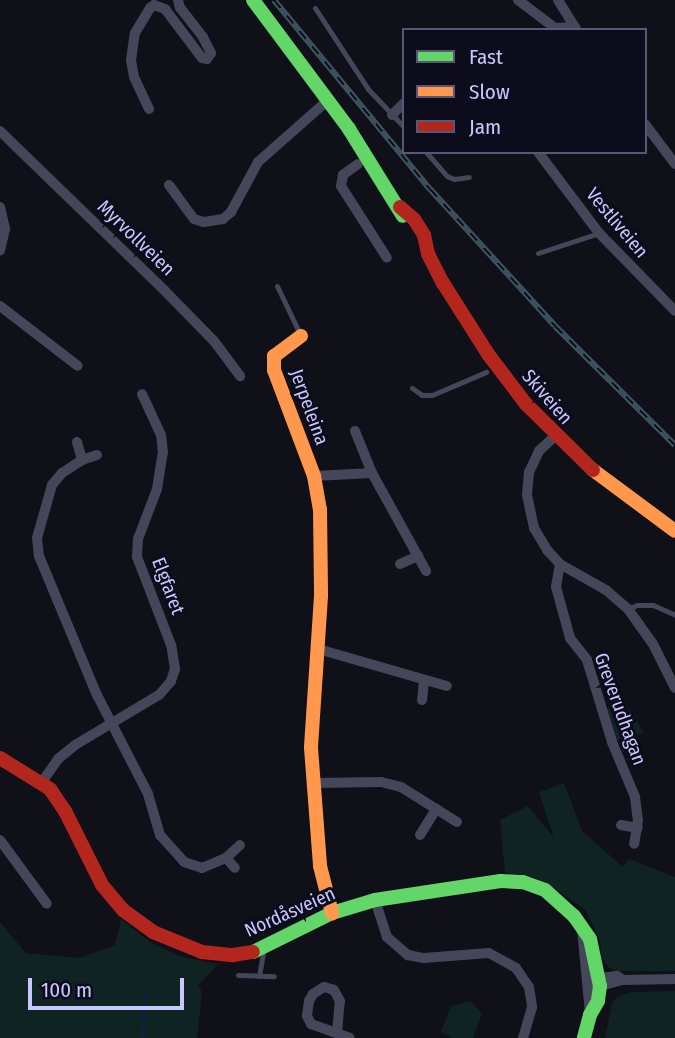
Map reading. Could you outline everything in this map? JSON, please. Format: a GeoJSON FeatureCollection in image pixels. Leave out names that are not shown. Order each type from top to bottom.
{"type":"FeatureCollection","features":[{"type":"Feature","properties":{"kind":"street"},"geometry":{"type":"LineString","coordinates":[[149,109],[134,77],[131,60],[135,33],[145,12],[154,5],[160,6],[183,32],[198,55],[207,59],[211,53],[203,37],[180,8],[178,0]]}},
{"type":"Feature","properties":{"kind":"street","name":"Skiveien"},"geometry":{"type":"LineString","coordinates":[[253,0],[328,100],[400,207],[414,219],[424,235],[428,254],[492,360],[555,436],[604,479],[675,531]]}},
{"type":"Feature","properties":{"kind":"street"},"geometry":{"type":"LineString","coordinates":[[518,0],[554,28]]}},
{"type":"Feature","properties":{"kind":"street"},"geometry":{"type":"LineString","coordinates":[[558,0],[576,28]]}},
{"type":"Feature","properties":{"kind":"street"},"geometry":{"type":"LineString","coordinates":[[169,185],[194,219],[204,222],[223,219],[231,212],[258,162],[328,100]]}},
{"type":"Feature","properties":{"kind":"street"},"geometry":{"type":"LineString","coordinates":[[392,114],[402,105]]}},
{"type":"Feature","properties":{"kind":"street"},"geometry":{"type":"LineString","coordinates":[[647,127],[675,164]]}},
{"type":"Feature","properties":{"kind":"street","name":"Myrvollveien"},"geometry":{"type":"LineString","coordinates":[[0,131],[214,341],[240,376]]}},
{"type":"Feature","properties":{"kind":"street","name":"Vestliveien"},"geometry":{"type":"LineString","coordinates":[[540,154],[599,233],[675,311]]}},
{"type":"Feature","properties":{"kind":"street"},"geometry":{"type":"LineString","coordinates":[[358,164],[342,175],[341,186],[387,258]]}},
{"type":"Feature","properties":{"kind":"street"},"geometry":{"type":"LineString","coordinates":[[0,207],[5,229],[0,250]]}},
{"type":"Feature","properties":{"kind":"street"},"geometry":{"type":"LineString","coordinates":[[0,306],[78,366]]}},
{"type":"Feature","properties":{"kind":"street","name":"Jerpeleina"},"geometry":{"type":"LineString","coordinates":[[301,336],[274,356],[274,370],[314,476],[321,539],[318,649],[311,730],[320,866],[332,913]]}},
{"type":"Feature","properties":{"kind":"street","name":"Elgfaret"},"geometry":{"type":"LineString","coordinates":[[42,782],[58,759],[75,745],[159,695],[172,681],[175,669],[171,645],[137,557],[138,539],[157,489],[163,453],[161,435],[142,394]]}},
{"type":"Feature","properties":{"kind":"street"},"geometry":{"type":"LineString","coordinates":[[136,412],[148,407]]}},
{"type":"Feature","properties":{"kind":"street","name":"Jerpeleina"},"geometry":{"type":"LineString","coordinates":[[355,431],[372,473],[426,571]]}},
{"type":"Feature","properties":{"kind":"street"},"geometry":{"type":"LineString","coordinates":[[555,436],[531,464],[527,495],[540,540],[560,564],[606,590],[628,609],[653,644],[675,688]]}},
{"type":"Feature","properties":{"kind":"street"},"geometry":{"type":"LineString","coordinates":[[77,443],[82,460]]}},
{"type":"Feature","properties":{"kind":"street"},"geometry":{"type":"LineString","coordinates":[[97,455],[62,472],[52,485],[37,538],[39,556],[111,723],[148,793],[160,835],[184,862],[202,868],[226,858],[240,845]]}},
{"type":"Feature","properties":{"kind":"street","name":"Jerpeleina"},"geometry":{"type":"LineString","coordinates":[[314,476],[372,473]]}},
{"type":"Feature","properties":{"kind":"street"},"geometry":{"type":"LineString","coordinates":[[400,564],[418,556]]}},
{"type":"Feature","properties":{"kind":"street","name":"Greverudhagan"},"geometry":{"type":"LineString","coordinates":[[560,564],[556,587],[570,638],[587,660],[612,742],[635,797],[638,828],[634,844]]}},
{"type":"Feature","properties":{"kind":"street"},"geometry":{"type":"LineString","coordinates":[[318,649],[447,686]]}},
{"type":"Feature","properties":{"kind":"street"},"geometry":{"type":"LineString","coordinates":[[422,700],[424,680]]}},
{"type":"Feature","properties":{"kind":"street","name":"Nordåsveien"},"geometry":{"type":"LineString","coordinates":[[0,758],[42,782],[65,811],[102,885],[136,922],[170,941],[202,952],[233,956],[264,948],[332,913],[375,900],[490,882],[523,882],[555,896],[582,928],[590,939],[597,981]]}},
{"type":"Feature","properties":{"kind":"street"},"geometry":{"type":"LineString","coordinates":[[315,783],[381,782],[401,787],[457,822]]}},
{"type":"Feature","properties":{"kind":"street"},"geometry":{"type":"LineString","coordinates":[[420,835],[436,809]]}},
{"type":"Feature","properties":{"kind":"street"},"geometry":{"type":"LineString","coordinates":[[621,825],[638,828]]}},
{"type":"Feature","properties":{"kind":"street"},"geometry":{"type":"LineString","coordinates":[[0,840],[47,904]]}},
{"type":"Feature","properties":{"kind":"street"},"geometry":{"type":"LineString","coordinates":[[226,858],[235,868]]}},
{"type":"Feature","properties":{"kind":"street"},"geometry":{"type":"LineString","coordinates":[[375,900],[387,937],[408,955],[424,958],[489,953],[516,968],[528,987],[532,1007],[523,1038]]}},
{"type":"Feature","properties":{"kind":"street"},"geometry":{"type":"LineString","coordinates":[[584,1038],[590,1015],[598,1001],[597,981],[675,979]]}},
{"type":"Feature","properties":{"kind":"street"},"geometry":{"type":"LineString","coordinates":[[337,1032],[340,1001],[334,990],[324,987],[313,994],[307,1016],[316,1028],[350,1038]]}},
{"type":"Feature","properties":{"kind":"lane"},"geometry":{"type":"LineString","coordinates":[[315,8],[368,89],[402,125]]}},
{"type":"Feature","properties":{"kind":"lane"},"geometry":{"type":"LineString","coordinates":[[428,154],[447,176],[454,179],[470,177]]}},
{"type":"Feature","properties":{"kind":"lane"},"geometry":{"type":"LineString","coordinates":[[538,253],[599,233]]}},
{"type":"Feature","properties":{"kind":"lane","name":"Jerpeleina"},"geometry":{"type":"LineString","coordinates":[[277,286],[301,336]]}},
{"type":"Feature","properties":{"kind":"lane"},"geometry":{"type":"LineString","coordinates":[[412,388],[422,395],[432,395],[486,373]]}},
{"type":"Feature","properties":{"kind":"lane"},"geometry":{"type":"LineString","coordinates":[[628,609],[637,605],[653,605],[675,615]]}},
{"type":"Feature","properties":{"kind":"lane"},"geometry":{"type":"LineString","coordinates":[[259,976],[264,948]]}},
{"type":"Feature","properties":{"kind":"lane"},"geometry":{"type":"LineString","coordinates":[[238,975],[274,976]]}},
{"type":"Feature","properties":{"kind":"green space"},"geometry":{"type":"Polygon","coordinates":[[[622,707],[632,711],[643,733],[612,742],[602,709],[622,707]]]}},
{"type":"Feature","properties":{"kind":"green space"},"geometry":{"type":"Polygon","coordinates":[[[564,783],[582,831],[623,867],[629,859],[675,877],[675,971],[617,971],[609,968],[601,957],[600,940],[585,910],[545,882],[529,876],[505,873],[500,820],[528,806],[554,838],[539,792],[564,783]]]}},
{"type":"Feature","properties":{"kind":"green space"},"geometry":{"type":"Polygon","coordinates":[[[121,919],[150,942],[181,957],[218,964],[198,986],[202,992],[197,1038],[0,1038],[0,922],[26,953],[80,958],[115,945],[121,919]]]}},
{"type":"Feature","properties":{"kind":"green space"},"geometry":{"type":"Polygon","coordinates":[[[675,991],[675,1038],[605,1038],[612,1003],[618,997],[631,992],[675,991]]]}},
{"type":"Feature","properties":{"kind":"green space"},"geometry":{"type":"Polygon","coordinates":[[[470,1001],[482,1013],[473,1038],[452,1038],[441,1032],[451,1006],[470,1001]]]}},
{"type":"Feature","properties":{"kind":"waterway"},"geometry":{"type":"LineString","coordinates":[[143,1038],[145,996]]}},
{"type":"Feature","properties":{"kind":"railway"},"geometry":{"type":"LineString","coordinates":[[274,0],[430,189],[555,326],[675,445]]}},
{"type":"Feature","properties":{"kind":"traffic: fast"},"geometry":{"type":"LineString","coordinates":[[253,0],[349,129],[403,216]]}},
{"type":"Feature","properties":{"kind":"traffic: fast"},"geometry":{"type":"LineString","coordinates":[[253,952],[332,913],[375,900],[501,881],[523,882],[545,890],[574,916],[590,939],[600,986],[598,1001],[590,1015],[584,1038]]}},
{"type":"Feature","properties":{"kind":"traffic: slow"},"geometry":{"type":"LineString","coordinates":[[301,336],[274,356],[274,370],[314,476],[320,509],[321,596],[311,748],[320,866],[332,913]]}},
{"type":"Feature","properties":{"kind":"traffic: slow"},"geometry":{"type":"LineString","coordinates":[[593,470],[675,531]]}},
{"type":"Feature","properties":{"kind":"traffic: jam"},"geometry":{"type":"LineString","coordinates":[[400,207],[414,219],[424,235],[428,254],[443,283],[488,354],[526,404],[593,470]]}},
{"type":"Feature","properties":{"kind":"traffic: jam"},"geometry":{"type":"LineString","coordinates":[[0,758],[50,789],[65,811],[102,885],[123,910],[153,932],[202,952],[233,955],[253,952]]}}]}
